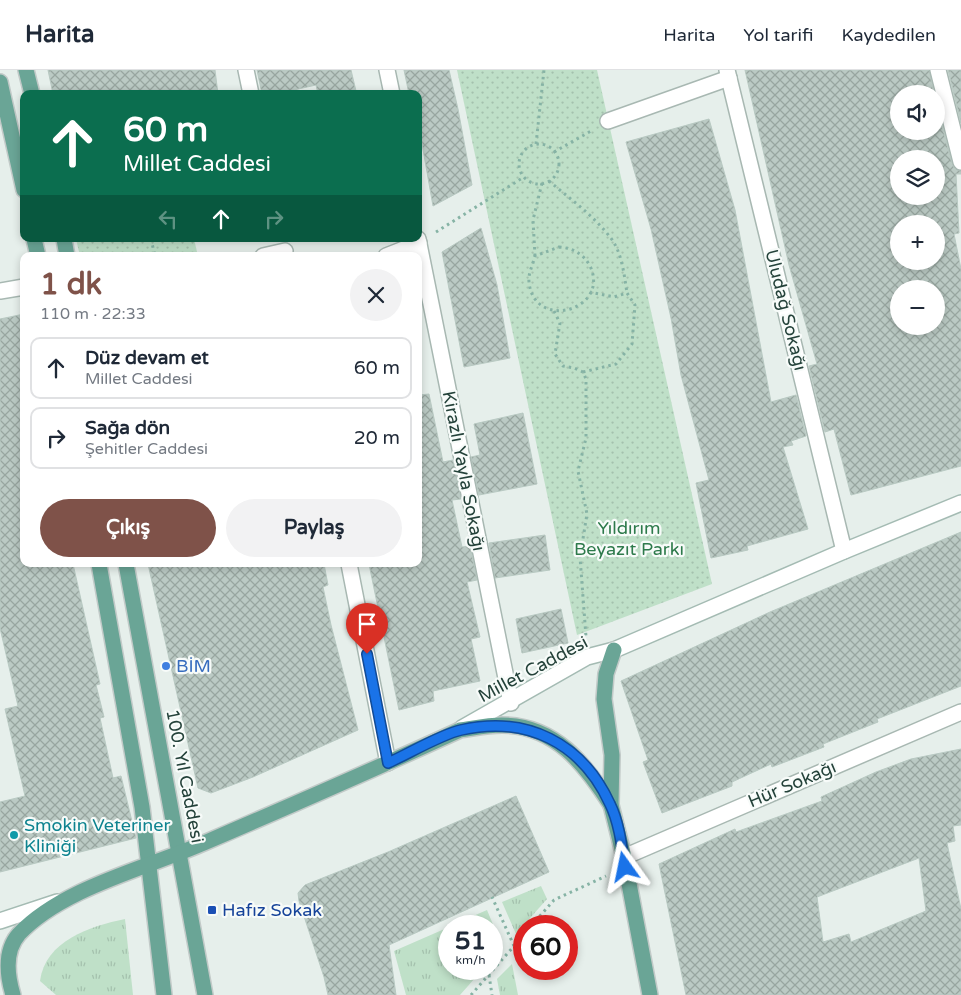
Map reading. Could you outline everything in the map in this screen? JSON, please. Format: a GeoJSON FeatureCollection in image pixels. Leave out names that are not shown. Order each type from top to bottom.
{"type":"FeatureCollection","features":[{"type":"Feature","properties":{"kind":"main road"},"geometry":{"type":"LineString","coordinates":[[26,70],[31,90]]}},
{"type":"Feature","properties":{"kind":"main road"},"geometry":{"type":"LineString","coordinates":[[0,82],[20,172]]}},
{"type":"Feature","properties":{"kind":"main road"},"geometry":{"type":"LineString","coordinates":[[100,567],[140,797],[164,995]]}},
{"type":"Feature","properties":{"kind":"main road","name":"100. Yıl Caddesi"},"geometry":{"type":"LineString","coordinates":[[127,567],[181,853],[205,995]]}},
{"type":"Feature","properties":{"kind":"main road"},"geometry":{"type":"LineString","coordinates":[[614,650],[606,674],[604,699],[612,755],[611,805],[650,995]]}},
{"type":"Feature","properties":{"kind":"main road"},"geometry":{"type":"LineString","coordinates":[[460,730],[503,725],[538,731],[563,744],[592,774],[611,805]]}},
{"type":"Feature","properties":{"kind":"main road","name":"Millet Caddesi"},"geometry":{"type":"LineString","coordinates":[[148,864],[181,853],[460,730]]}},
{"type":"Feature","properties":{"kind":"main road"},"geometry":{"type":"LineString","coordinates":[[13,995],[8,980],[8,954],[18,935],[68,899],[148,864]]}},
{"type":"Feature","properties":{"kind":"street"},"geometry":{"type":"LineString","coordinates":[[246,70],[250,90]]}},
{"type":"Feature","properties":{"kind":"street"},"geometry":{"type":"LineString","coordinates":[[388,70],[391,90]]}},
{"type":"Feature","properties":{"kind":"street"},"geometry":{"type":"LineString","coordinates":[[938,70],[961,162]]}},
{"type":"Feature","properties":{"kind":"street"},"geometry":{"type":"LineString","coordinates":[[608,121],[728,74]]}},
{"type":"Feature","properties":{"kind":"street","name":"Uludağ Sokağı"},"geometry":{"type":"LineString","coordinates":[[728,74],[844,551]]}},
{"type":"Feature","properties":{"kind":"street"},"geometry":{"type":"LineString","coordinates":[[395,252],[416,242]]}},
{"type":"Feature","properties":{"kind":"street","name":"Kirazlı Yayla Sokağı"},"geometry":{"type":"LineString","coordinates":[[422,261],[511,702]]}},
{"type":"Feature","properties":{"kind":"street"},"geometry":{"type":"LineString","coordinates":[[0,291],[20,288]]}},
{"type":"Feature","properties":{"kind":"street","name":"Millet Caddesi"},"geometry":{"type":"LineString","coordinates":[[460,730],[587,657],[614,650],[961,503]]}},
{"type":"Feature","properties":{"kind":"street"},"geometry":{"type":"LineString","coordinates":[[350,567],[388,763]]}},
{"type":"Feature","properties":{"kind":"street","name":"Hür Sokağı"},"geometry":{"type":"LineString","coordinates":[[624,862],[961,712]]}},
{"type":"Feature","properties":{"kind":"street"},"geometry":{"type":"LineString","coordinates":[[0,921],[68,899]]}},
{"type":"Feature","properties":{"kind":"path"},"geometry":{"type":"LineString","coordinates":[[536,144],[544,70]]}},
{"type":"Feature","properties":{"kind":"path"},"geometry":{"type":"LineString","coordinates":[[554,152],[608,121]]}},
{"type":"Feature","properties":{"kind":"path"},"geometry":{"type":"LineString","coordinates":[[536,144],[550,147],[554,152],[559,164],[558,171],[549,181],[536,184],[524,177],[519,166],[521,154],[525,149],[536,144]]}},
{"type":"Feature","properties":{"kind":"path"},"geometry":{"type":"LineString","coordinates":[[422,239],[524,177]]}},
{"type":"Feature","properties":{"kind":"path"},"geometry":{"type":"LineString","coordinates":[[549,181],[577,204],[611,238],[622,262],[627,293],[635,306],[632,344],[616,364],[583,372],[563,366],[555,354],[560,323],[554,311]]}},
{"type":"Feature","properties":{"kind":"path"},"geometry":{"type":"LineString","coordinates":[[535,256],[559,247],[570,248],[580,253],[592,270],[593,282],[590,292],[584,301],[575,308],[565,311],[554,311],[545,307],[532,293],[529,273],[535,256],[533,220],[542,183]]}},
{"type":"Feature","properties":{"kind":"path"},"geometry":{"type":"LineString","coordinates":[[590,292],[614,297],[627,293]]}},
{"type":"Feature","properties":{"kind":"path"},"geometry":{"type":"LineString","coordinates":[[583,372],[586,379],[586,438],[578,471],[587,514],[580,557],[587,657]]}},
{"type":"Feature","properties":{"kind":"path"},"geometry":{"type":"LineString","coordinates":[[541,915],[554,900],[624,862]]}},
{"type":"Feature","properties":{"kind":"path"},"geometry":{"type":"LineString","coordinates":[[492,897],[513,944]]}},
{"type":"Feature","properties":{"kind":"path"},"geometry":{"type":"LineString","coordinates":[[503,958],[513,947]]}},
{"type":"Feature","properties":{"kind":"path"},"geometry":{"type":"LineString","coordinates":[[471,995],[484,980]]}},
{"type":"Feature","properties":{"kind":"path"},"geometry":{"type":"LineString","coordinates":[[490,980],[492,995]]}},
{"type":"Feature","properties":{"kind":"green space","name":"Yıldırım Beyazıt Parkı"},"geometry":{"type":"Polygon","coordinates":[[[457,70],[597,70],[712,584],[577,635],[457,70]]]}},
{"type":"Feature","properties":{"kind":"green space"},"geometry":{"type":"Polygon","coordinates":[[[77,242],[195,242],[197,252],[79,252],[77,242]]]}},
{"type":"Feature","properties":{"kind":"green space"},"geometry":{"type":"Polygon","coordinates":[[[541,886],[547,899],[533,915],[513,915],[513,927],[502,902],[541,886]]]}},
{"type":"Feature","properties":{"kind":"green space"},"geometry":{"type":"Polygon","coordinates":[[[487,910],[489,915],[475,915],[487,910]]]}},
{"type":"Feature","properties":{"kind":"green space"},"geometry":{"type":"Polygon","coordinates":[[[125,919],[133,995],[56,995],[40,981],[50,955],[60,946],[84,931],[125,919]]]}},
{"type":"Feature","properties":{"kind":"green space"},"geometry":{"type":"Polygon","coordinates":[[[438,932],[438,980],[473,980],[460,995],[406,995],[394,951],[438,932]]]}},
{"type":"Feature","properties":{"kind":"green space"},"geometry":{"type":"Polygon","coordinates":[[[512,964],[513,980],[515,980],[518,995],[500,995],[497,980],[503,980],[503,973],[512,964]]]}},
{"type":"Feature","properties":{"kind":"building"},"geometry":{"type":"Polygon","coordinates":[[[48,70],[215,70],[218,90],[52,90],[48,70]]]}},
{"type":"Feature","properties":{"kind":"building"},"geometry":{"type":"Polygon","coordinates":[[[257,70],[351,70],[356,90],[317,90],[316,85],[294,90],[261,90],[257,70]]]}},
{"type":"Feature","properties":{"kind":"building"},"geometry":{"type":"Polygon","coordinates":[[[404,70],[449,70],[472,185],[433,206],[422,144],[422,90],[408,90],[404,70]]]}},
{"type":"Feature","properties":{"kind":"building"},"geometry":{"type":"Polygon","coordinates":[[[745,70],[929,70],[932,85],[890,85],[890,140],[945,140],[945,137],[952,164],[955,169],[961,171],[961,174],[956,174],[959,233],[954,234],[961,269],[961,466],[851,495],[834,429],[825,432],[809,366],[817,364],[789,265],[745,70]]]}},
{"type":"Feature","properties":{"kind":"building"},"geometry":{"type":"Polygon","coordinates":[[[948,70],[961,70],[961,123],[948,70]]]}},
{"type":"Feature","properties":{"kind":"building"},"geometry":{"type":"Polygon","coordinates":[[[709,119],[735,210],[771,402],[796,395],[806,436],[791,441],[793,445],[783,447],[808,529],[747,546],[748,550],[711,558],[696,483],[709,480],[681,375],[671,318],[651,229],[626,142],[709,119]]]}},
{"type":"Feature","properties":{"kind":"building"},"geometry":{"type":"Polygon","coordinates":[[[481,228],[497,285],[510,358],[464,367],[442,252],[481,228]]]}},
{"type":"Feature","properties":{"kind":"building"},"geometry":{"type":"Polygon","coordinates":[[[20,315],[20,567],[74,567],[100,684],[96,685],[104,717],[100,718],[113,778],[121,776],[136,838],[0,872],[0,802],[25,796],[5,709],[18,706],[0,628],[0,319],[20,315]]]}},
{"type":"Feature","properties":{"kind":"building"},"geometry":{"type":"Polygon","coordinates":[[[429,394],[443,462],[453,460],[461,499],[452,500],[462,547],[470,546],[477,580],[467,582],[480,637],[471,639],[480,681],[433,691],[434,701],[399,710],[370,567],[422,567],[422,395],[429,394]]]}},
{"type":"Feature","properties":{"kind":"building"},"geometry":{"type":"Polygon","coordinates":[[[523,413],[537,484],[479,495],[471,457],[480,455],[474,424],[523,413]]]}},
{"type":"Feature","properties":{"kind":"building"},"geometry":{"type":"Polygon","coordinates":[[[961,532],[961,686],[877,719],[878,722],[823,744],[824,747],[772,767],[771,764],[732,782],[732,786],[662,813],[643,762],[648,760],[621,681],[770,612],[961,532]]]}},
{"type":"Feature","properties":{"kind":"building"},"geometry":{"type":"Polygon","coordinates":[[[545,535],[550,570],[495,578],[489,543],[545,535]]]}},
{"type":"Feature","properties":{"kind":"building"},"geometry":{"type":"Polygon","coordinates":[[[149,567],[325,567],[328,585],[323,587],[358,730],[253,777],[211,793],[198,788],[149,567]]]}},
{"type":"Feature","properties":{"kind":"building"},"geometry":{"type":"Polygon","coordinates":[[[561,609],[568,643],[522,653],[516,619],[561,609]]]}},
{"type":"Feature","properties":{"kind":"building"},"geometry":{"type":"Polygon","coordinates":[[[961,749],[961,825],[953,826],[955,841],[947,843],[961,909],[961,995],[686,995],[659,864],[735,829],[736,832],[822,801],[821,797],[876,772],[911,759],[961,749]],[[919,858],[817,897],[823,942],[849,934],[851,942],[926,911],[919,858]]]}},
{"type":"Feature","properties":{"kind":"building"},"geometry":{"type":"Polygon","coordinates":[[[516,796],[549,872],[455,915],[438,915],[438,923],[389,945],[396,995],[328,995],[298,893],[305,885],[388,852],[516,796]]]}},
{"type":"Feature","properties":{"kind":"place","name":"BİM"},"geometry":{"type":"Point","coordinates":[166,666]}},
{"type":"Feature","properties":{"kind":"place","name":"Smokin Veteriner Kliniği"},"geometry":{"type":"Point","coordinates":[14,835]}},
{"type":"Feature","properties":{"kind":"place","name":"Hafız Sokak"},"geometry":{"type":"Point","coordinates":[212,910]}},
{"type":"Feature","properties":{"kind":"route"},"geometry":{"type":"LineString","coordinates":[[367,654],[388,763],[460,730],[503,725],[538,731],[563,744],[592,774],[611,805],[625,867]]}}]}
